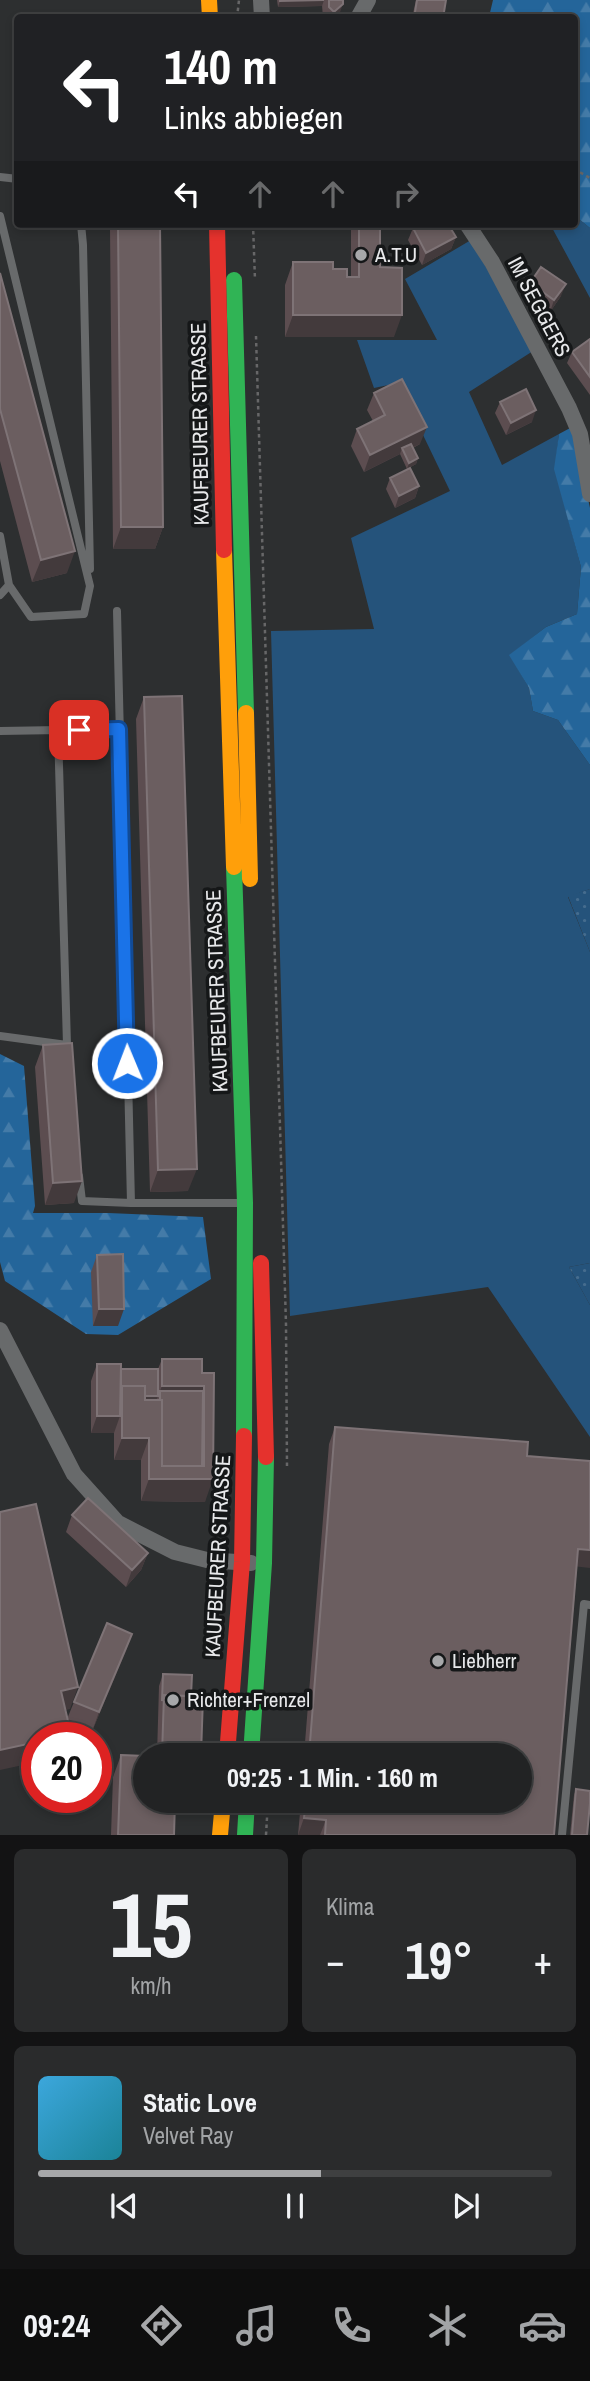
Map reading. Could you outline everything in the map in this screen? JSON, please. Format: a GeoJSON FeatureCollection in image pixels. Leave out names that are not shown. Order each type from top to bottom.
{"type":"FeatureCollection","features":[{"type":"Feature","properties":{"kind":"main road","name":"KAUFBEURER STRASSE"},"geometry":{"type":"LineString","coordinates":[[217,228],[225,615],[246,1203],[242,1563],[227,1743]]}},
{"type":"Feature","properties":{"kind":"main road","name":"KAUFBEURER STRASSE"},"geometry":{"type":"LineString","coordinates":[[232,228],[266,1445],[264,1563],[252,1743]]}},
{"type":"Feature","properties":{"kind":"main road"},"geometry":{"type":"LineString","coordinates":[[220,1835],[222,1813]]}},
{"type":"Feature","properties":{"kind":"main road"},"geometry":{"type":"LineString","coordinates":[[245,1835],[246,1813]]}},
{"type":"Feature","properties":{"kind":"street","name":"IM SEGGERS"},"geometry":{"type":"LineString","coordinates":[[470,228],[492,262],[569,408],[580,433],[590,494]]}},
{"type":"Feature","properties":{"kind":"street"},"geometry":{"type":"LineString","coordinates":[[0,1330],[74,1475],[118,1523],[175,1552],[207,1560],[264,1563]]}},
{"type":"Feature","properties":{"kind":"lane"},"geometry":{"type":"LineString","coordinates":[[0,216],[90,586]]}},
{"type":"Feature","properties":{"kind":"lane"},"geometry":{"type":"LineString","coordinates":[[0,536],[9,585],[31,617],[84,614],[90,586],[81,228]]}},
{"type":"Feature","properties":{"kind":"lane"},"geometry":{"type":"LineString","coordinates":[[0,595],[9,585]]}},
{"type":"Feature","properties":{"kind":"lane"},"geometry":{"type":"LineString","coordinates":[[117,611],[131,1203]]}},
{"type":"Feature","properties":{"kind":"lane"},"geometry":{"type":"LineString","coordinates":[[0,731],[119,729]]}},
{"type":"Feature","properties":{"kind":"lane"},"geometry":{"type":"LineString","coordinates":[[58,730],[68,1058]]}},
{"type":"Feature","properties":{"kind":"lane"},"geometry":{"type":"LineString","coordinates":[[0,1035],[67,1045]]}},
{"type":"Feature","properties":{"kind":"lane"},"geometry":{"type":"LineString","coordinates":[[78,1162],[82,1201],[246,1203]]}},
{"type":"Feature","properties":{"kind":"lane"},"geometry":{"type":"LineString","coordinates":[[562,1835],[584,1604],[590,1605]]}},
{"type":"Feature","properties":{"kind":"path"},"geometry":{"type":"LineString","coordinates":[[253,228],[255,289]]}},
{"type":"Feature","properties":{"kind":"path"},"geometry":{"type":"LineString","coordinates":[[256,328],[285,1296],[286,1472]]}},
{"type":"Feature","properties":{"kind":"path"},"geometry":{"type":"LineString","coordinates":[[266,1835],[267,1813]]}},
{"type":"Feature","properties":{"kind":"shaded area"},"geometry":{"type":"Polygon","coordinates":[[[578,218],[590,228],[590,298],[552,228],[578,228],[578,218]]]}},
{"type":"Feature","properties":{"kind":"shaded area"},"geometry":{"type":"Polygon","coordinates":[[[471,240],[533,351],[469,392],[502,465],[559,434],[555,469],[581,567],[577,614],[546,627],[510,655],[529,688],[533,711],[558,720],[590,765],[590,889],[568,897],[590,952],[590,1263],[569,1267],[590,1305],[590,1437],[488,1287],[290,1316],[271,631],[374,629],[351,538],[450,491],[398,383],[374,388],[357,340],[437,340],[405,279],[471,240]]]}},
{"type":"Feature","properties":{"kind":"shaded area"},"geometry":{"type":"Polygon","coordinates":[[[590,889],[590,952],[568,896],[590,889]]]}},
{"type":"Feature","properties":{"kind":"shaded area"},"geometry":{"type":"Polygon","coordinates":[[[590,1263],[590,1305],[569,1267],[590,1263]]]}},
{"type":"Feature","properties":{"kind":"green space"},"geometry":{"type":"Polygon","coordinates":[[[493,0],[590,0],[590,228],[578,218],[578,14],[490,14],[493,0]]]}},
{"type":"Feature","properties":{"kind":"green space"},"geometry":{"type":"Polygon","coordinates":[[[572,427],[590,508],[590,765],[558,720],[533,711],[529,688],[509,655],[546,627],[577,614],[581,567],[554,469],[559,434],[572,427]]]}},
{"type":"Feature","properties":{"kind":"green space"},"geometry":{"type":"Polygon","coordinates":[[[0,1054],[24,1066],[35,1206],[33,1213],[203,1217],[211,1279],[118,1335],[86,1334],[5,1281],[0,1262],[0,1054]]]}},
{"type":"Feature","properties":{"kind":"building"},"geometry":{"type":"Polygon","coordinates":[[[329,0],[343,0],[343,4],[334,12],[329,7],[329,0]]]}},
{"type":"Feature","properties":{"kind":"building"},"geometry":{"type":"Polygon","coordinates":[[[417,0],[446,0],[444,14],[415,14],[417,0]]]}},
{"type":"Feature","properties":{"kind":"building"},"geometry":{"type":"Polygon","coordinates":[[[118,228],[160,228],[163,527],[121,527],[118,228]]]}},
{"type":"Feature","properties":{"kind":"building"},"geometry":{"type":"Polygon","coordinates":[[[359,228],[380,228],[380,267],[402,268],[402,315],[293,315],[293,262],[333,262],[333,269],[347,269],[347,277],[359,277],[359,228]]]}},
{"type":"Feature","properties":{"kind":"building"},"geometry":{"type":"Polygon","coordinates":[[[413,228],[450,228],[456,237],[426,253],[413,228]]]}},
{"type":"Feature","properties":{"kind":"building"},"geometry":{"type":"Polygon","coordinates":[[[541,267],[566,284],[554,300],[530,283],[541,267]]]}},
{"type":"Feature","properties":{"kind":"building"},"geometry":{"type":"Polygon","coordinates":[[[0,273],[75,551],[41,560],[0,409],[0,273]]]}},
{"type":"Feature","properties":{"kind":"building"},"geometry":{"type":"Polygon","coordinates":[[[590,339],[590,377],[572,352],[590,339]]]}},
{"type":"Feature","properties":{"kind":"building"},"geometry":{"type":"Polygon","coordinates":[[[402,379],[427,427],[370,455],[357,429],[385,415],[374,393],[402,379]]]}},
{"type":"Feature","properties":{"kind":"building"},"geometry":{"type":"Polygon","coordinates":[[[526,389],[536,410],[511,423],[500,402],[526,389]]]}},
{"type":"Feature","properties":{"kind":"building"},"geometry":{"type":"Polygon","coordinates":[[[411,444],[418,458],[409,463],[402,448],[411,444]]]}},
{"type":"Feature","properties":{"kind":"building"},"geometry":{"type":"Polygon","coordinates":[[[410,468],[419,486],[399,496],[390,478],[410,468]]]}},
{"type":"Feature","properties":{"kind":"building"},"geometry":{"type":"Polygon","coordinates":[[[182,696],[197,1169],[158,1170],[144,697],[182,696]]]}},
{"type":"Feature","properties":{"kind":"building"},"geometry":{"type":"Polygon","coordinates":[[[72,1043],[82,1181],[53,1183],[43,1045],[72,1043]]]}},
{"type":"Feature","properties":{"kind":"building"},"geometry":{"type":"Polygon","coordinates":[[[123,1254],[124,1309],[99,1309],[97,1255],[123,1254]]]}},
{"type":"Feature","properties":{"kind":"building"},"geometry":{"type":"Polygon","coordinates":[[[162,1359],[202,1359],[202,1373],[214,1373],[213,1479],[149,1479],[149,1438],[122,1438],[122,1386],[145,1386],[145,1400],[162,1400],[162,1466],[204,1466],[204,1386],[162,1386],[162,1359]]]}},
{"type":"Feature","properties":{"kind":"building"},"geometry":{"type":"Polygon","coordinates":[[[97,1364],[121,1364],[120,1416],[97,1416],[97,1364]]]}},
{"type":"Feature","properties":{"kind":"building"},"geometry":{"type":"Polygon","coordinates":[[[121,1369],[158,1369],[158,1396],[145,1396],[145,1386],[122,1386],[121,1390],[121,1369]]]}},
{"type":"Feature","properties":{"kind":"building"},"geometry":{"type":"Polygon","coordinates":[[[160,1391],[203,1391],[202,1466],[162,1466],[160,1391]]]}},
{"type":"Feature","properties":{"kind":"building","name":"Liebherr"},"geometry":{"type":"Polygon","coordinates":[[[335,1427],[528,1442],[527,1456],[590,1461],[590,1550],[578,1549],[554,1835],[325,1835],[326,1820],[304,1818],[305,1813],[532,1813],[532,1743],[310,1743],[335,1427]]]}},
{"type":"Feature","properties":{"kind":"building"},"geometry":{"type":"Polygon","coordinates":[[[88,1498],[148,1553],[132,1570],[72,1515],[88,1498]]]}},
{"type":"Feature","properties":{"kind":"building"},"geometry":{"type":"Polygon","coordinates":[[[36,1504],[78,1687],[61,1691],[68,1722],[21,1722],[21,1745],[0,1750],[0,1512],[36,1504]]]}},
{"type":"Feature","properties":{"kind":"building"},"geometry":{"type":"Polygon","coordinates":[[[107,1623],[132,1634],[99,1712],[74,1702],[107,1623]]]}},
{"type":"Feature","properties":{"kind":"building"},"geometry":{"type":"Polygon","coordinates":[[[163,1674],[192,1675],[191,1696],[164,1695],[162,1701],[163,1674]]]}},
{"type":"Feature","properties":{"kind":"building"},"geometry":{"type":"Polygon","coordinates":[[[164,1695],[203,1697],[201,1743],[162,1743],[164,1695]]]}},
{"type":"Feature","properties":{"kind":"building"},"geometry":{"type":"Polygon","coordinates":[[[121,1755],[133,1756],[133,1813],[175,1813],[174,1835],[118,1835],[121,1755]]]}},
{"type":"Feature","properties":{"kind":"building"},"geometry":{"type":"Polygon","coordinates":[[[576,1789],[590,1791],[587,1835],[572,1835],[576,1789]]]}},
{"type":"Feature","properties":{"kind":"traffic: fast"},"geometry":{"type":"LineString","coordinates":[[234,280],[246,713]]}},
{"type":"Feature","properties":{"kind":"traffic: fast"},"geometry":{"type":"LineString","coordinates":[[234,867],[245,1203],[244,1436]]}},
{"type":"Feature","properties":{"kind":"traffic: fast"},"geometry":{"type":"LineString","coordinates":[[252,1743],[264,1563],[266,1457]]}},
{"type":"Feature","properties":{"kind":"traffic: fast"},"geometry":{"type":"LineString","coordinates":[[245,1835],[246,1813]]}},
{"type":"Feature","properties":{"kind":"traffic: slow"},"geometry":{"type":"LineString","coordinates":[[209,0],[210,14]]}},
{"type":"Feature","properties":{"kind":"traffic: slow"},"geometry":{"type":"LineString","coordinates":[[224,550],[234,867]]}},
{"type":"Feature","properties":{"kind":"traffic: slow"},"geometry":{"type":"LineString","coordinates":[[246,713],[250,879]]}},
{"type":"Feature","properties":{"kind":"traffic: slow"},"geometry":{"type":"LineString","coordinates":[[220,1835],[222,1813]]}},
{"type":"Feature","properties":{"kind":"traffic: jam"},"geometry":{"type":"LineString","coordinates":[[217,228],[224,550]]}},
{"type":"Feature","properties":{"kind":"traffic: jam"},"geometry":{"type":"LineString","coordinates":[[261,1263],[266,1457]]}},
{"type":"Feature","properties":{"kind":"traffic: jam"},"geometry":{"type":"LineString","coordinates":[[228,1743],[242,1562],[244,1436]]}},
{"type":"Feature","properties":{"kind":"place","name":"A.T.U"},"geometry":{"type":"Point","coordinates":[361,255]}},
{"type":"Feature","properties":{"kind":"place","name":"Liebherr"},"geometry":{"type":"Point","coordinates":[438,1661]}},
{"type":"Feature","properties":{"kind":"place","name":"Richter+Frenzel"},"geometry":{"type":"Point","coordinates":[173,1700]}},
{"type":"Feature","properties":{"kind":"route"},"geometry":{"type":"LineString","coordinates":[[79,730],[119,729],[127,1063]]}}]}
